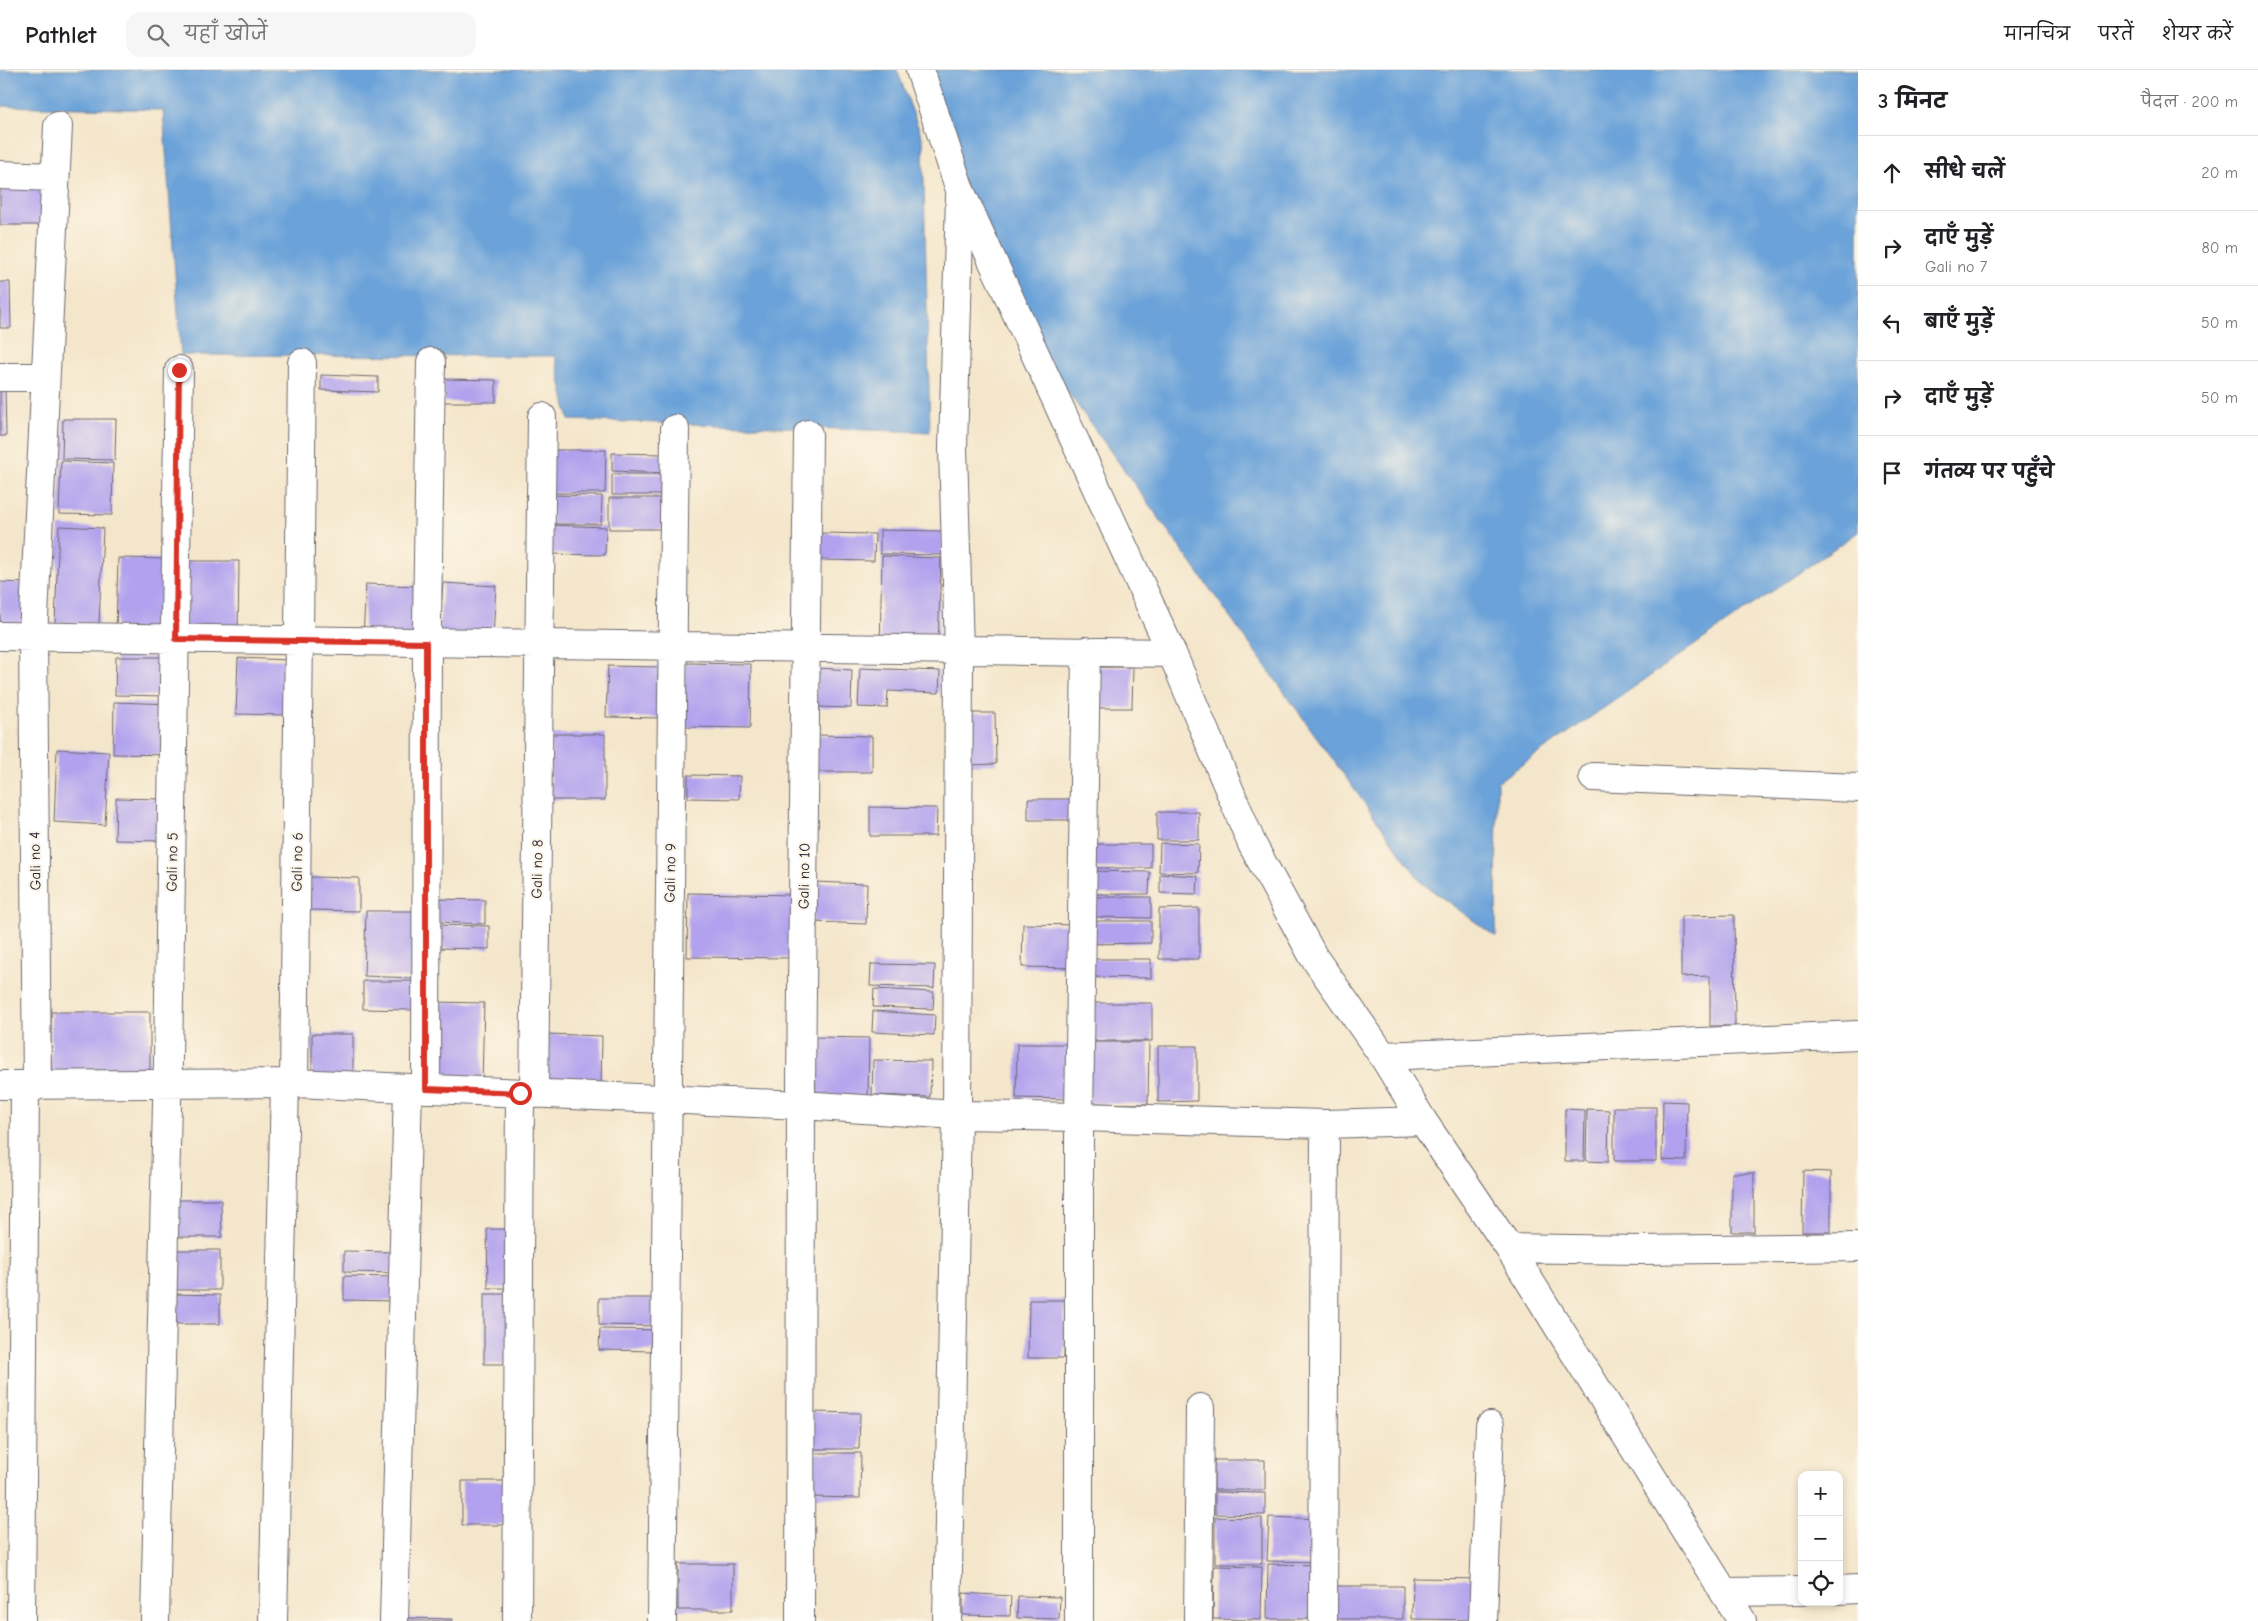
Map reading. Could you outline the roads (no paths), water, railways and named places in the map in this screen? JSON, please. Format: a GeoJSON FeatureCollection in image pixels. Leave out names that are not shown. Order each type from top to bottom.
{"type":"FeatureCollection","features":[{"type":"Feature","properties":{"kind":"street"},"geometry":{"type":"LineString","coordinates":[[920,70],[960,190],[1172,653],[1252,844],[1313,956],[1383,1056],[1422,1121],[1509,1248],[1742,1621]]}},
{"type":"Feature","properties":{"kind":"street","name":"Gali no 4"},"geometry":{"type":"LineString","coordinates":[[21,1621],[21,1085],[33,637],[58,126]]}},
{"type":"Feature","properties":{"kind":"street"},"geometry":{"type":"LineString","coordinates":[[0,176],[55,177]]}},
{"type":"Feature","properties":{"kind":"street"},"geometry":{"type":"LineString","coordinates":[[947,1621],[957,1115],[959,650],[954,449],[960,190]]}},
{"type":"Feature","properties":{"kind":"street"},"geometry":{"type":"LineString","coordinates":[[394,1621],[417,1089],[431,362]]}},
{"type":"Feature","properties":{"kind":"street","name":"Gali no 6"},"geometry":{"type":"LineString","coordinates":[[274,1621],[290,1083],[299,641],[302,363]]}},
{"type":"Feature","properties":{"kind":"street","name":"Gali no 5"},"geometry":{"type":"LineString","coordinates":[[155,1621],[168,1084],[179,370]]}},
{"type":"Feature","properties":{"kind":"street"},"geometry":{"type":"LineString","coordinates":[[0,377],[45,377]]}},
{"type":"Feature","properties":{"kind":"street","name":"Gali no 8"},"geometry":{"type":"LineString","coordinates":[[517,1621],[527,1093],[539,644],[542,417]]}},
{"type":"Feature","properties":{"kind":"street","name":"Gali no 9"},"geometry":{"type":"LineString","coordinates":[[662,1621],[675,429]]}},
{"type":"Feature","properties":{"kind":"street","name":"Gali no 10"},"geometry":{"type":"LineString","coordinates":[[800,1621],[808,434]]}},
{"type":"Feature","properties":{"kind":"street"},"geometry":{"type":"LineString","coordinates":[[0,636],[1172,653]]}},
{"type":"Feature","properties":{"kind":"street"},"geometry":{"type":"LineString","coordinates":[[1079,1621],[1079,1117],[1086,652]]}},
{"type":"Feature","properties":{"kind":"street"},"geometry":{"type":"LineString","coordinates":[[1593,777],[1858,788]]}},
{"type":"Feature","properties":{"kind":"street"},"geometry":{"type":"LineString","coordinates":[[1383,1056],[1858,1035]]}},
{"type":"Feature","properties":{"kind":"street"},"geometry":{"type":"LineString","coordinates":[[21,1085],[290,1083],[802,1105],[957,1115],[1325,1124],[1422,1121]]}},
{"type":"Feature","properties":{"kind":"street"},"geometry":{"type":"LineString","coordinates":[[1323,1621],[1325,1124]]}},
{"type":"Feature","properties":{"kind":"street"},"geometry":{"type":"LineString","coordinates":[[1509,1248],[1641,1250],[1858,1247]]}},
{"type":"Feature","properties":{"kind":"street"},"geometry":{"type":"LineString","coordinates":[[1198,1621],[1200,1408]]}},
{"type":"Feature","properties":{"kind":"street"},"geometry":{"type":"LineString","coordinates":[[1483,1621],[1490,1426]]}},
{"type":"Feature","properties":{"kind":"street"},"geometry":{"type":"LineString","coordinates":[[1843,1590],[1858,1589]]}},
{"type":"Feature","properties":{"kind":"street"},"geometry":{"type":"LineString","coordinates":[[1724,1592],[1798,1590]]}},
{"type":"Feature","properties":{"kind":"water"},"geometry":{"type":"Polygon","coordinates":[[[0,70],[897,70],[923,140],[930,432],[569,420],[555,356],[181,355],[163,110],[0,106],[0,70]]]}},
{"type":"Feature","properties":{"kind":"water"},"geometry":{"type":"Polygon","coordinates":[[[917,70],[1858,70],[1858,532],[1497,782],[1496,937],[1422,883],[1026,334],[917,70]]]}}]}
